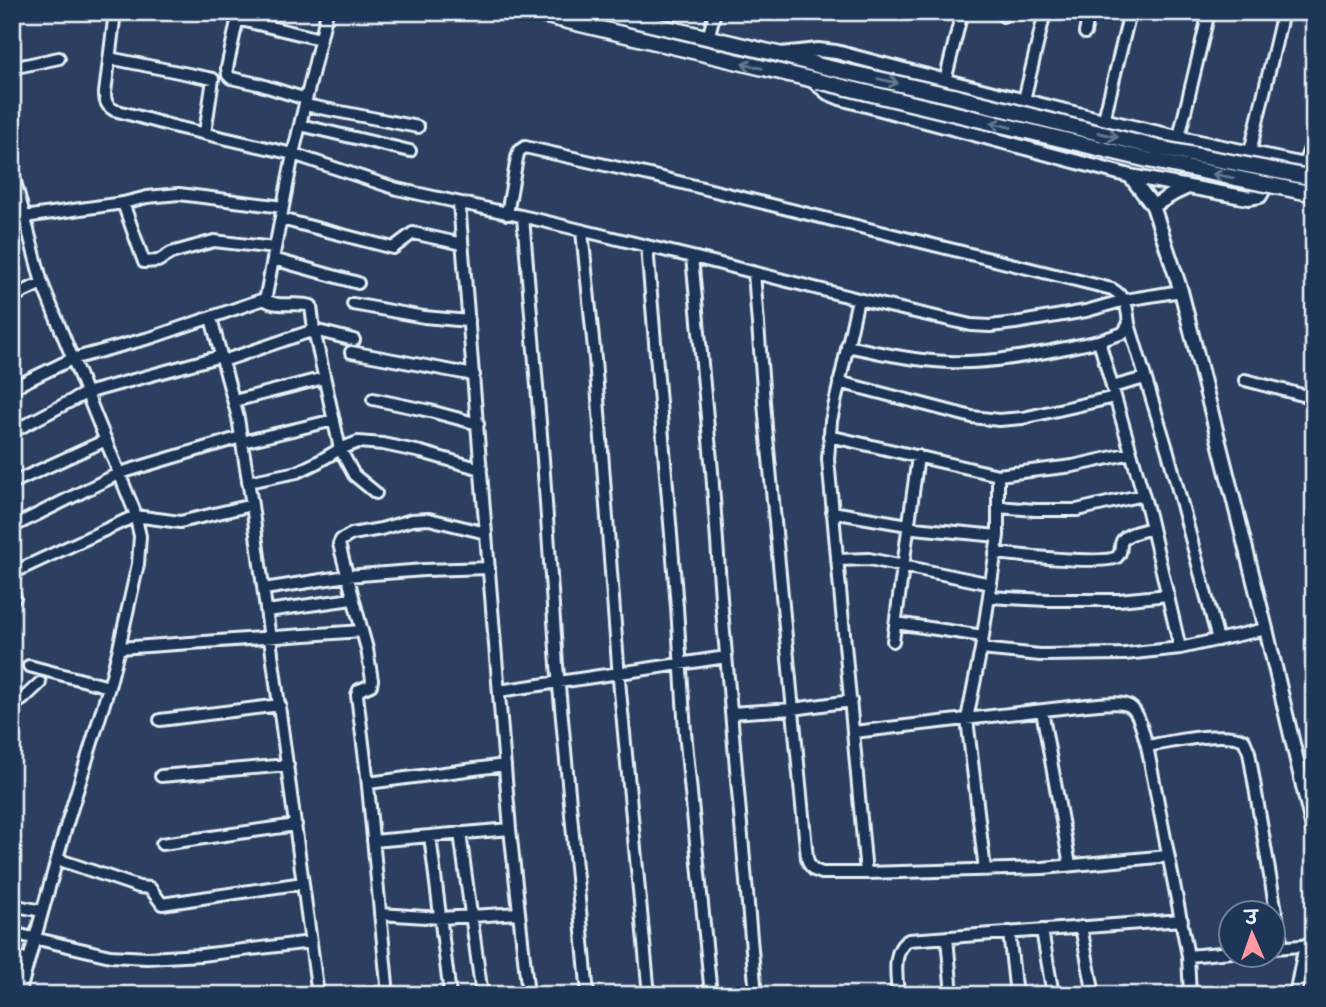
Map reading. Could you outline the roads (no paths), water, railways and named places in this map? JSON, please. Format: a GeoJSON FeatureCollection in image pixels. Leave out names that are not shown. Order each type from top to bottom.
{"type":"FeatureCollection","features":[{"type":"Feature","properties":{"kind":"main road"},"geometry":{"type":"LineString","coordinates":[[530,12],[588,19],[815,81],[1148,160],[1314,194]]}},
{"type":"Feature","properties":{"kind":"main road"},"geometry":{"type":"LineString","coordinates":[[600,12],[1158,148],[1314,178]]}},
{"type":"Feature","properties":{"kind":"street"},"geometry":{"type":"LineString","coordinates":[[116,12],[105,93],[105,101],[109,107],[293,155],[397,189],[647,246],[954,322],[989,326],[1086,311],[1125,300],[1181,291]]}},
{"type":"Feature","properties":{"kind":"street"},"geometry":{"type":"LineString","coordinates":[[264,299],[293,155],[327,12]]}},
{"type":"Feature","properties":{"kind":"street"},"geometry":{"type":"LineString","coordinates":[[708,37],[715,12]]}},
{"type":"Feature","properties":{"kind":"street"},"geometry":{"type":"LineString","coordinates":[[945,81],[962,12]]}},
{"type":"Feature","properties":{"kind":"street"},"geometry":{"type":"LineString","coordinates":[[1024,100],[1045,12]]}},
{"type":"Feature","properties":{"kind":"street"},"geometry":{"type":"LineString","coordinates":[[1085,33],[1089,12]]}},
{"type":"Feature","properties":{"kind":"street"},"geometry":{"type":"LineString","coordinates":[[1104,120],[1129,12]]}},
{"type":"Feature","properties":{"kind":"street"},"geometry":{"type":"LineString","coordinates":[[1179,137],[1209,12]]}},
{"type":"Feature","properties":{"kind":"street"},"geometry":{"type":"LineString","coordinates":[[1250,152],[1283,12]]}},
{"type":"Feature","properties":{"kind":"street"},"geometry":{"type":"LineString","coordinates":[[320,39],[238,16],[227,68],[228,75],[305,102],[418,127]]}},
{"type":"Feature","properties":{"kind":"street"},"geometry":{"type":"LineString","coordinates":[[778,54],[818,50],[836,52],[1104,120],[1309,165],[1314,138]]}},
{"type":"Feature","properties":{"kind":"street"},"geometry":{"type":"LineString","coordinates":[[12,68],[59,58]]}},
{"type":"Feature","properties":{"kind":"street"},"geometry":{"type":"LineString","coordinates":[[109,58],[213,79],[205,133]]}},
{"type":"Feature","properties":{"kind":"street"},"geometry":{"type":"LineString","coordinates":[[815,81],[828,93],[840,98],[1130,176],[1248,198],[1260,196],[1270,179],[1273,162],[1266,156]]}},
{"type":"Feature","properties":{"kind":"street"},"geometry":{"type":"LineString","coordinates":[[300,125],[410,151]]}},
{"type":"Feature","properties":{"kind":"street"},"geometry":{"type":"LineString","coordinates":[[507,214],[519,150],[525,147],[654,176],[1112,289],[1125,300],[1129,324],[1168,452],[1218,640]]}},
{"type":"Feature","properties":{"kind":"street"},"geometry":{"type":"LineString","coordinates":[[12,170],[41,283],[120,473],[140,536],[138,564],[109,687],[19,995]]}},
{"type":"Feature","properties":{"kind":"street"},"geometry":{"type":"LineString","coordinates":[[1130,176],[1153,206],[1181,291],[1314,833]]}},
{"type":"Feature","properties":{"kind":"street"},"geometry":{"type":"LineString","coordinates":[[1153,206],[1188,187]]}},
{"type":"Feature","properties":{"kind":"street"},"geometry":{"type":"LineString","coordinates":[[24,218],[179,194],[282,213],[393,248],[413,233],[462,244]]}},
{"type":"Feature","properties":{"kind":"street"},"geometry":{"type":"LineString","coordinates":[[123,203],[144,262],[158,261],[172,253],[214,241],[274,254],[358,283]]}},
{"type":"Feature","properties":{"kind":"street"},"geometry":{"type":"LineString","coordinates":[[459,203],[510,828],[528,995]]}},
{"type":"Feature","properties":{"kind":"street"},"geometry":{"type":"LineString","coordinates":[[523,217],[559,681],[589,995]]}},
{"type":"Feature","properties":{"kind":"street"},"geometry":{"type":"LineString","coordinates":[[582,231],[649,995]]}},
{"type":"Feature","properties":{"kind":"street"},"geometry":{"type":"LineString","coordinates":[[647,246],[685,732],[711,995]]}},
{"type":"Feature","properties":{"kind":"street"},"geometry":{"type":"LineString","coordinates":[[692,257],[756,995]]}},
{"type":"Feature","properties":{"kind":"street"},"geometry":{"type":"LineString","coordinates":[[754,273],[766,427],[809,864],[822,873],[866,873],[1043,868],[1168,856]]}},
{"type":"Feature","properties":{"kind":"street"},"geometry":{"type":"LineString","coordinates":[[12,298],[41,283]]}},
{"type":"Feature","properties":{"kind":"street"},"geometry":{"type":"LineString","coordinates":[[12,388],[72,359],[152,337],[264,299],[276,305],[309,304],[313,309],[314,330],[340,449],[354,475],[376,493]]}},
{"type":"Feature","properties":{"kind":"street"},"geometry":{"type":"LineString","coordinates":[[858,299],[839,382],[829,436],[828,459],[866,873]]}},
{"type":"Feature","properties":{"kind":"street"},"geometry":{"type":"LineString","coordinates":[[353,304],[425,317],[469,321]]}},
{"type":"Feature","properties":{"kind":"street"},"geometry":{"type":"LineString","coordinates":[[211,318],[233,401],[252,505],[318,995]]}},
{"type":"Feature","properties":{"kind":"street"},"geometry":{"type":"LineString","coordinates":[[847,346],[914,359],[950,362],[992,359],[1099,341],[1123,333],[1129,324]]}},
{"type":"Feature","properties":{"kind":"street"},"geometry":{"type":"LineString","coordinates":[[12,432],[86,393],[222,358],[314,330],[354,340]]}},
{"type":"Feature","properties":{"kind":"street"},"geometry":{"type":"LineString","coordinates":[[1099,341],[1152,528],[1180,648]]}},
{"type":"Feature","properties":{"kind":"street"},"geometry":{"type":"LineString","coordinates":[[351,352],[474,375]]}},
{"type":"Feature","properties":{"kind":"street"},"geometry":{"type":"LineString","coordinates":[[233,401],[324,378]]}},
{"type":"Feature","properties":{"kind":"street"},"geometry":{"type":"LineString","coordinates":[[839,382],[972,417],[999,420],[1023,418],[1114,392],[1145,378]]}},
{"type":"Feature","properties":{"kind":"street"},"geometry":{"type":"LineString","coordinates":[[1245,380],[1314,398]]}},
{"type":"Feature","properties":{"kind":"street"},"geometry":{"type":"LineString","coordinates":[[373,399],[478,425]]}},
{"type":"Feature","properties":{"kind":"street"},"geometry":{"type":"LineString","coordinates":[[12,527],[120,473],[241,440],[334,420]]}},
{"type":"Feature","properties":{"kind":"street"},"geometry":{"type":"LineString","coordinates":[[829,436],[998,475],[1073,466],[1131,453]]}},
{"type":"Feature","properties":{"kind":"street"},"geometry":{"type":"LineString","coordinates":[[12,483],[106,440]]}},
{"type":"Feature","properties":{"kind":"street"},"geometry":{"type":"LineString","coordinates":[[248,482],[297,472],[358,442],[421,452],[481,469]]}},
{"type":"Feature","properties":{"kind":"street"},"geometry":{"type":"LineString","coordinates":[[892,640],[918,456]]}},
{"type":"Feature","properties":{"kind":"street"},"geometry":{"type":"LineString","coordinates":[[985,870],[967,719],[981,649],[998,536],[998,475]]}},
{"type":"Feature","properties":{"kind":"street"},"geometry":{"type":"LineString","coordinates":[[998,507],[1077,510],[1143,495]]}},
{"type":"Feature","properties":{"kind":"street"},"geometry":{"type":"LineString","coordinates":[[12,573],[135,516],[180,522],[252,505]]}},
{"type":"Feature","properties":{"kind":"street"},"geometry":{"type":"LineString","coordinates":[[832,512],[914,528],[998,536]]}},
{"type":"Feature","properties":{"kind":"street"},"geometry":{"type":"LineString","coordinates":[[368,995],[388,994],[357,695],[359,690],[371,685],[372,680],[367,649],[339,544],[352,534],[412,520],[429,519],[486,533]]}},
{"type":"Feature","properties":{"kind":"street"},"geometry":{"type":"LineString","coordinates":[[995,553],[1076,560],[1110,559],[1118,556],[1122,540],[1152,528]]}},
{"type":"Feature","properties":{"kind":"street"},"geometry":{"type":"LineString","coordinates":[[837,560],[869,559],[991,584]]}},
{"type":"Feature","properties":{"kind":"street"},"geometry":{"type":"LineString","coordinates":[[264,589],[347,576],[489,568]]}},
{"type":"Feature","properties":{"kind":"street"},"geometry":{"type":"LineString","coordinates":[[989,597],[1119,600],[1168,595]]}},
{"type":"Feature","properties":{"kind":"street"},"geometry":{"type":"LineString","coordinates":[[267,611],[352,599]]}},
{"type":"Feature","properties":{"kind":"street"},"geometry":{"type":"LineString","coordinates":[[896,623],[983,636]]}},
{"type":"Feature","properties":{"kind":"street"},"geometry":{"type":"LineString","coordinates":[[981,649],[1040,655],[1125,654],[1180,648],[1266,629]]}},
{"type":"Feature","properties":{"kind":"street"},"geometry":{"type":"LineString","coordinates":[[119,648],[362,631]]}},
{"type":"Feature","properties":{"kind":"street"},"geometry":{"type":"LineString","coordinates":[[499,691],[726,657]]}},
{"type":"Feature","properties":{"kind":"street"},"geometry":{"type":"LineString","coordinates":[[29,666],[109,687]]}},
{"type":"Feature","properties":{"kind":"street"},"geometry":{"type":"LineString","coordinates":[[12,706],[40,683]]}},
{"type":"Feature","properties":{"kind":"street"},"geometry":{"type":"LineString","coordinates":[[731,713],[793,709],[851,701]]}},
{"type":"Feature","properties":{"kind":"street"},"geometry":{"type":"LineString","coordinates":[[854,732],[1116,702],[1133,709],[1138,715],[1147,746],[1182,920],[1188,956],[1190,995]]}},
{"type":"Feature","properties":{"kind":"street"},"geometry":{"type":"LineString","coordinates":[[160,720],[280,705]]}},
{"type":"Feature","properties":{"kind":"street"},"geometry":{"type":"LineString","coordinates":[[1042,710],[1070,865]]}},
{"type":"Feature","properties":{"kind":"street"},"geometry":{"type":"LineString","coordinates":[[1147,746],[1209,737],[1230,736],[1244,740],[1249,752],[1271,898]]}},
{"type":"Feature","properties":{"kind":"street"},"geometry":{"type":"LineString","coordinates":[[162,776],[288,765]]}},
{"type":"Feature","properties":{"kind":"street"},"geometry":{"type":"LineString","coordinates":[[368,783],[505,765]]}},
{"type":"Feature","properties":{"kind":"street"},"geometry":{"type":"LineString","coordinates":[[162,844],[296,825]]}},
{"type":"Feature","properties":{"kind":"street"},"geometry":{"type":"LineString","coordinates":[[373,841],[510,828]]}},
{"type":"Feature","properties":{"kind":"street"},"geometry":{"type":"LineString","coordinates":[[460,833],[482,995]]}},
{"type":"Feature","properties":{"kind":"street"},"geometry":{"type":"LineString","coordinates":[[430,836],[450,995]]}},
{"type":"Feature","properties":{"kind":"street"},"geometry":{"type":"LineString","coordinates":[[57,859],[139,887],[150,888],[162,904],[303,883]]}},
{"type":"Feature","properties":{"kind":"street"},"geometry":{"type":"LineString","coordinates":[[12,905],[42,911]]}},
{"type":"Feature","properties":{"kind":"street"},"geometry":{"type":"LineString","coordinates":[[380,914],[441,918],[519,913]]}},
{"type":"Feature","properties":{"kind":"street"},"geometry":{"type":"LineString","coordinates":[[898,995],[898,950],[902,943],[909,940],[1182,920]]}},
{"type":"Feature","properties":{"kind":"street"},"geometry":{"type":"LineString","coordinates":[[1081,927],[1094,995]]}},
{"type":"Feature","properties":{"kind":"street"},"geometry":{"type":"LineString","coordinates":[[1042,930],[1053,995]]}},
{"type":"Feature","properties":{"kind":"street"},"geometry":{"type":"LineString","coordinates":[[1009,932],[1016,995]]}},
{"type":"Feature","properties":{"kind":"street"},"geometry":{"type":"LineString","coordinates":[[12,933],[110,956],[147,958],[201,955],[311,942]]}},
{"type":"Feature","properties":{"kind":"street"},"geometry":{"type":"LineString","coordinates":[[947,937],[952,995]]}},
{"type":"Feature","properties":{"kind":"street"},"geometry":{"type":"LineString","coordinates":[[1288,946],[1310,945],[1295,995]]}},
{"type":"Feature","properties":{"kind":"street"},"geometry":{"type":"LineString","coordinates":[[1188,956],[1218,953]]}},
{"type":"Feature","properties":{"kind":"street"},"geometry":{"type":"LineString","coordinates":[[12,957],[28,960]]}}]}
